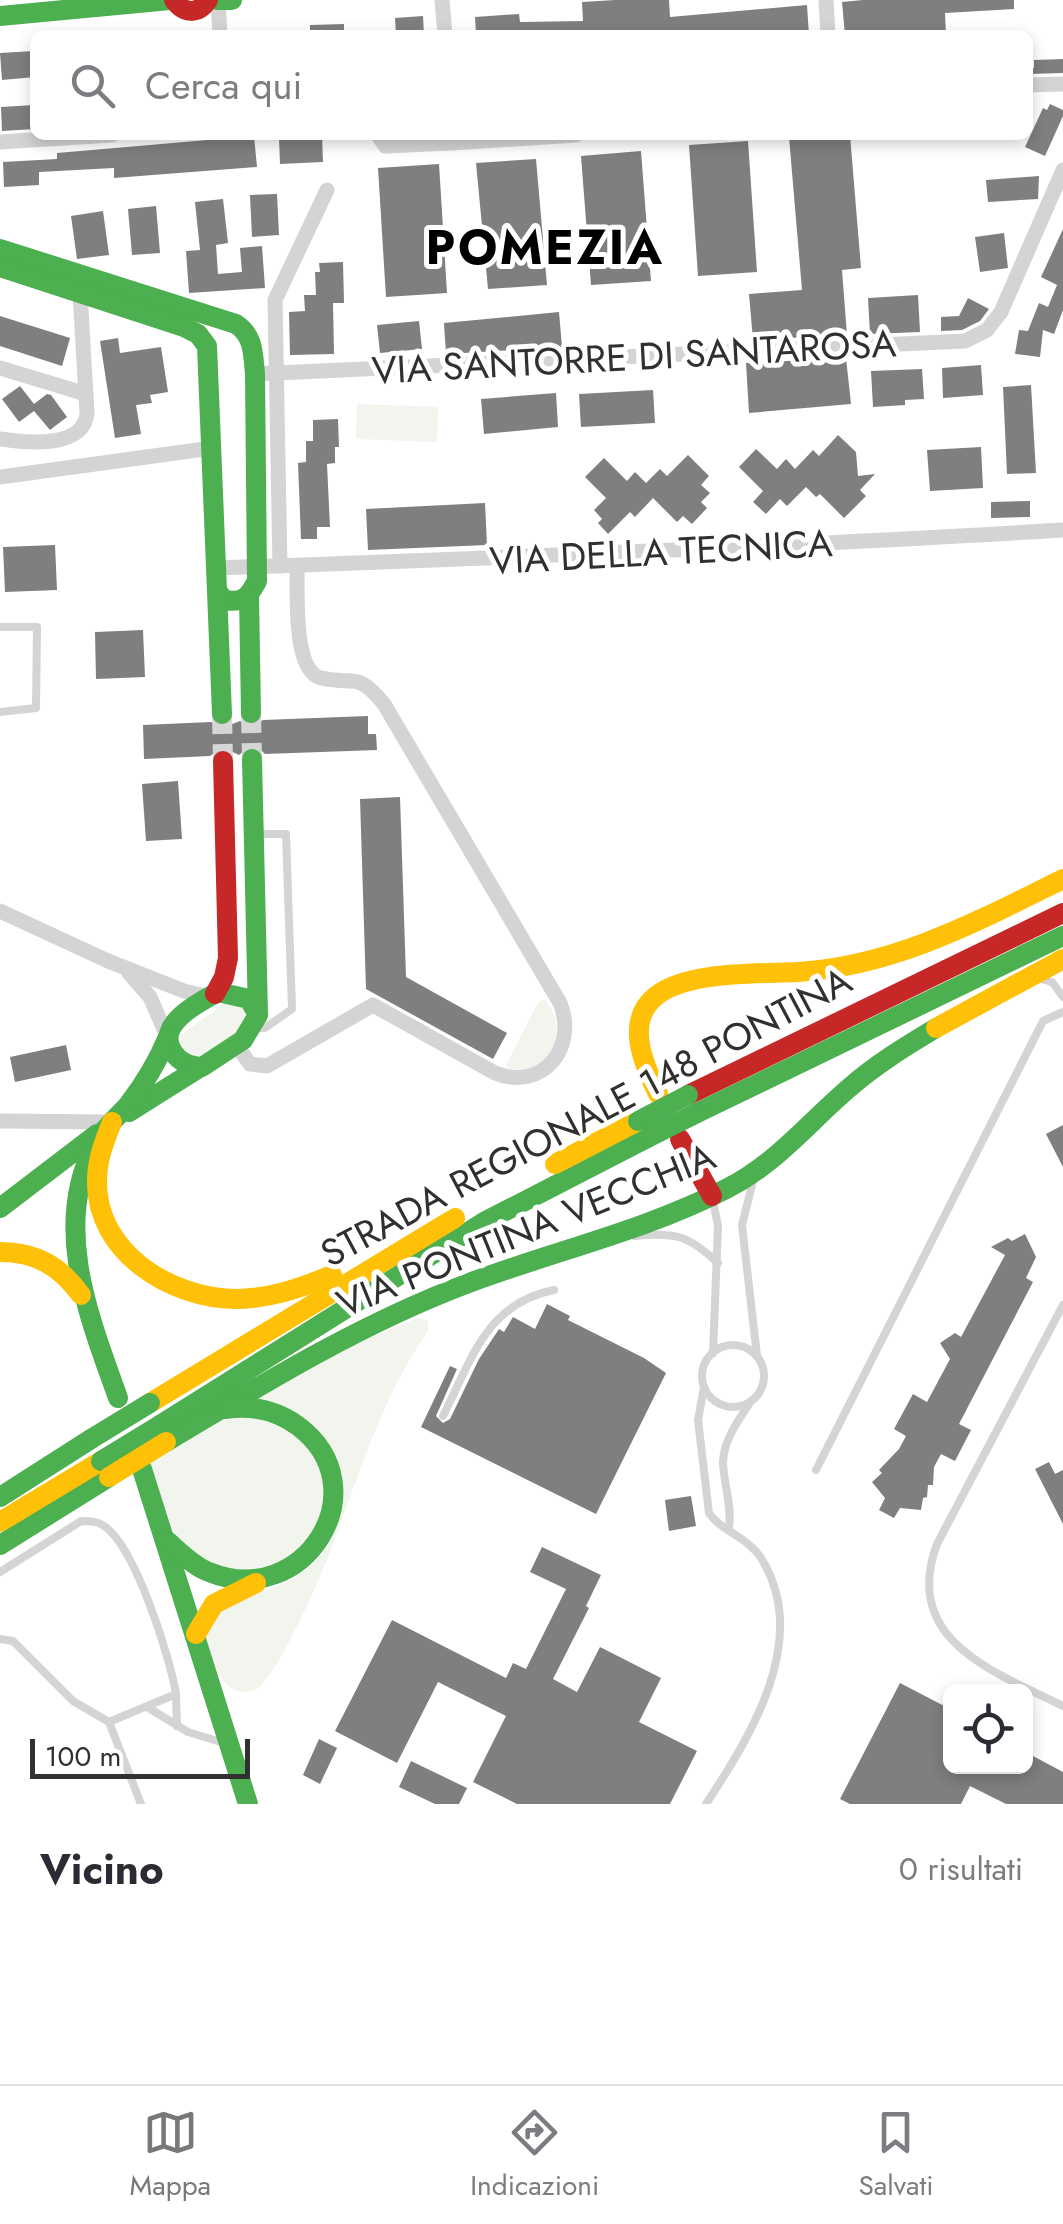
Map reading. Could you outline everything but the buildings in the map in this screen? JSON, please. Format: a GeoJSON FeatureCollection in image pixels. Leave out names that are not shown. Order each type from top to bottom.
{"type":"FeatureCollection","features":[{"type":"Feature","properties":{"kind":"main road"},"geometry":{"type":"LineString","coordinates":[[0,16],[172,0],[181,9],[192,12],[202,9],[208,0]]}},
{"type":"Feature","properties":{"kind":"main road"},"geometry":{"type":"LineString","coordinates":[[218,0],[232,0]]}},
{"type":"Feature","properties":{"kind":"main road"},"geometry":{"type":"LineString","coordinates":[[0,249],[193,330],[203,338],[210,352]]}},
{"type":"Feature","properties":{"kind":"main road"},"geometry":{"type":"LineString","coordinates":[[0,267],[83,284],[239,325],[252,344],[265,373],[256,586],[239,602],[222,599],[218,592]]}},
{"type":"Feature","properties":{"kind":"main road"},"geometry":{"type":"LineString","coordinates":[[222,714],[210,352],[217,330],[227,324],[239,325]]}},
{"type":"Feature","properties":{"kind":"main road"},"geometry":{"type":"LineString","coordinates":[[249,596],[252,713]]}},
{"type":"Feature","properties":{"kind":"main road"},"geometry":{"type":"LineString","coordinates":[[0,1208],[112,1122],[236,1046],[256,1022],[252,762]]}},
{"type":"Feature","properties":{"kind":"main road"},"geometry":{"type":"LineString","coordinates":[[212,995],[228,964],[224,764]]}},
{"type":"Feature","properties":{"kind":"main road"},"geometry":{"type":"LineString","coordinates":[[658,1094],[640,1055],[638,1030],[645,1008],[664,990],[688,982],[828,970],[878,959],[926,943],[1063,879]]}},
{"type":"Feature","properties":{"kind":"main road","name":"STRADA REGIONALE 148 PONTINA"},"geometry":{"type":"LineString","coordinates":[[0,1497],[385,1258],[474,1208],[693,1104],[1063,913]]}},
{"type":"Feature","properties":{"kind":"main road"},"geometry":{"type":"LineString","coordinates":[[693,1104],[1063,936]]}},
{"type":"Feature","properties":{"kind":"main road","name":"VIA PONTINA VECCHIA"},"geometry":{"type":"LineString","coordinates":[[163,1434],[218,1411],[282,1372],[385,1320],[469,1283],[596,1241],[712,1196],[755,1173],[789,1148],[830,1104],[872,1070],[1063,959]]}},
{"type":"Feature","properties":{"kind":"main road"},"geometry":{"type":"LineString","coordinates":[[118,1398],[86,1302],[76,1253],[77,1202],[90,1156],[150,1076],[179,1019],[212,995],[224,992],[254,1004],[256,1022]]}},
{"type":"Feature","properties":{"kind":"main road"},"geometry":{"type":"LineString","coordinates":[[167,1038],[174,1054],[199,1068]]}},
{"type":"Feature","properties":{"kind":"main road"},"geometry":{"type":"LineString","coordinates":[[112,1122],[102,1147],[96,1186],[109,1232],[144,1269],[214,1297],[270,1296],[298,1289],[474,1208]]}},
{"type":"Feature","properties":{"kind":"main road","name":"STRADA REGIONALE 148 PONTINA"},"geometry":{"type":"LineString","coordinates":[[0,1522],[105,1469],[163,1434],[484,1222],[643,1129]]}},
{"type":"Feature","properties":{"kind":"main road"},"geometry":{"type":"LineString","coordinates":[[680,1139],[712,1196]]}},
{"type":"Feature","properties":{"kind":"main road"},"geometry":{"type":"LineString","coordinates":[[0,1252],[21,1251],[50,1262],[72,1281],[86,1302]]}},
{"type":"Feature","properties":{"kind":"main road"},"geometry":{"type":"LineString","coordinates":[[196,1634],[214,1604],[298,1565],[316,1545],[334,1498],[332,1472],[321,1446],[294,1422],[252,1408],[218,1411]]}},
{"type":"Feature","properties":{"kind":"main road"},"geometry":{"type":"LineString","coordinates":[[0,1482],[68,1454]]}},
{"type":"Feature","properties":{"kind":"main road"},"geometry":{"type":"LineString","coordinates":[[0,1541],[38,1521],[105,1469]]}},
{"type":"Feature","properties":{"kind":"main road"},"geometry":{"type":"LineString","coordinates":[[142,1469],[248,1804]]}},
{"type":"Feature","properties":{"kind":"main road"},"geometry":{"type":"LineString","coordinates":[[166,1540],[211,1573],[257,1582]]}},
{"type":"Feature","properties":{"kind":"street"},"geometry":{"type":"LineString","coordinates":[[218,0],[220,30]]}},
{"type":"Feature","properties":{"kind":"street"},"geometry":{"type":"LineString","coordinates":[[442,0],[445,30]]}},
{"type":"Feature","properties":{"kind":"street"},"geometry":{"type":"LineString","coordinates":[[826,0],[828,30]]}},
{"type":"Feature","properties":{"kind":"street"},"geometry":{"type":"LineString","coordinates":[[1033,85],[1063,84]]}},
{"type":"Feature","properties":{"kind":"street"},"geometry":{"type":"LineString","coordinates":[[0,142],[32,140]]}},
{"type":"Feature","properties":{"kind":"street"},"geometry":{"type":"LineString","coordinates":[[382,140],[386,146],[443,140]]}},
{"type":"Feature","properties":{"kind":"street","name":"VIA SANTORRE DI SANTAROSA"},"geometry":{"type":"LineString","coordinates":[[265,373],[959,342],[982,334],[1001,312],[1063,170]]}},
{"type":"Feature","properties":{"kind":"street"},"geometry":{"type":"LineString","coordinates":[[236,1046],[250,1064],[264,1067],[373,1005],[495,1073],[516,1078],[531,1076],[551,1065],[561,1051],[566,1033],[560,1003],[384,704],[361,682],[320,678],[305,666],[265,373],[275,328],[275,300],[327,190]]}},
{"type":"Feature","properties":{"kind":"street"},"geometry":{"type":"LineString","coordinates":[[0,439],[32,442],[76,434],[86,421],[83,284]]}},
{"type":"Feature","properties":{"kind":"street"},"geometry":{"type":"LineString","coordinates":[[239,325],[275,328]]}},
{"type":"Feature","properties":{"kind":"street"},"geometry":{"type":"LineString","coordinates":[[0,368],[86,394]]}},
{"type":"Feature","properties":{"kind":"street"},"geometry":{"type":"LineString","coordinates":[[0,477],[212,448]]}},
{"type":"Feature","properties":{"kind":"street","name":"VIA DELLA TECNICA"},"geometry":{"type":"LineString","coordinates":[[216,568],[769,548],[1063,530]]}},
{"type":"Feature","properties":{"kind":"street"},"geometry":{"type":"LineString","coordinates":[[224,764],[252,762]]}},
{"type":"Feature","properties":{"kind":"street"},"geometry":{"type":"LineString","coordinates":[[226,891],[255,890]]}},
{"type":"Feature","properties":{"kind":"street"},"geometry":{"type":"LineString","coordinates":[[0,912],[184,992],[212,995]]}},
{"type":"Feature","properties":{"kind":"street"},"geometry":{"type":"LineString","coordinates":[[108,961],[144,987],[167,1038]]}},
{"type":"Feature","properties":{"kind":"street"},"geometry":{"type":"LineString","coordinates":[[0,1121],[112,1122]]}},
{"type":"Feature","properties":{"kind":"street"},"geometry":{"type":"LineString","coordinates":[[64,1122],[76,1132],[75,1150]]}},
{"type":"Feature","properties":{"kind":"lane"},"geometry":{"type":"LineString","coordinates":[[0,627],[37,627],[36,708],[0,712]]}},
{"type":"Feature","properties":{"kind":"lane"},"geometry":{"type":"LineString","coordinates":[[256,834],[286,834],[292,1009],[265,1028],[256,1022]]}},
{"type":"Feature","properties":{"kind":"lane"},"geometry":{"type":"LineString","coordinates":[[1028,977],[1052,982],[1063,997]]}},
{"type":"Feature","properties":{"kind":"lane"},"geometry":{"type":"LineString","coordinates":[[816,1470],[1043,1021],[1063,1012]]}},
{"type":"Feature","properties":{"kind":"lane"},"geometry":{"type":"LineString","coordinates":[[729,1528],[724,1455],[764,1381],[764,1368],[757,1356],[742,1225],[755,1173]]}},
{"type":"Feature","properties":{"kind":"lane"},"geometry":{"type":"LineString","coordinates":[[706,1804],[738,1755],[761,1707],[774,1669],[779,1630],[767,1569],[748,1542],[714,1520],[706,1503],[698,1420],[704,1366],[713,1353],[718,1220],[712,1196]]}},
{"type":"Feature","properties":{"kind":"lane"},"geometry":{"type":"LineString","coordinates":[[596,1241],[660,1233],[679,1235],[697,1244],[718,1263]]}},
{"type":"Feature","properties":{"kind":"lane"},"geometry":{"type":"LineString","coordinates":[[443,1416],[492,1324],[520,1300],[554,1290]]}},
{"type":"Feature","properties":{"kind":"lane"},"geometry":{"type":"LineString","coordinates":[[1063,1305],[938,1544],[929,1574],[932,1606],[955,1646],[979,1664],[1063,1706]]}},
{"type":"Feature","properties":{"kind":"lane"},"geometry":{"type":"LineString","coordinates":[[713,1353],[736,1345],[757,1356]]}},
{"type":"Feature","properties":{"kind":"lane"},"geometry":{"type":"LineString","coordinates":[[704,1386],[708,1395],[722,1406],[749,1404]]}},
{"type":"Feature","properties":{"kind":"lane"},"geometry":{"type":"LineString","coordinates":[[0,1572],[81,1521],[106,1527],[123,1548],[137,1576],[171,1666],[178,1726]]}},
{"type":"Feature","properties":{"kind":"lane"},"geometry":{"type":"LineString","coordinates":[[0,1639],[20,1646],[73,1701],[110,1722],[141,1804]]}},
{"type":"Feature","properties":{"kind":"lane"},"geometry":{"type":"LineString","coordinates":[[110,1722],[176,1694]]}},
{"type":"Feature","properties":{"kind":"lane"},"geometry":{"type":"LineString","coordinates":[[146,1706],[178,1726],[228,1745]]}},
{"type":"Feature","properties":{"kind":"shaded area"},"geometry":{"type":"Polygon","coordinates":[[[357,404],[438,407],[437,442],[356,439],[357,404]]]}},
{"type":"Feature","properties":{"kind":"shaded area"},"geometry":{"type":"Polygon","coordinates":[[[545,1000],[556,1026],[551,1050],[533,1067],[505,1067],[539,1001],[545,1000]]]}},
{"type":"Feature","properties":{"kind":"shaded area"},"geometry":{"type":"Polygon","coordinates":[[[226,1002],[237,1002],[246,1011],[240,1027],[220,1045],[196,1060],[190,1059],[180,1045],[181,1035],[226,1002]]]}},
{"type":"Feature","properties":{"kind":"shaded area"},"geometry":{"type":"Polygon","coordinates":[[[417,1318],[428,1321],[428,1331],[389,1400],[299,1622],[259,1688],[237,1691],[222,1678],[205,1635],[228,1605],[280,1585],[312,1565],[333,1536],[341,1501],[338,1464],[253,1400],[335,1353],[417,1318]]]}},
{"type":"Feature","properties":{"kind":"shaded area"},"geometry":{"type":"Polygon","coordinates":[[[231,1415],[276,1419],[320,1456],[326,1515],[287,1567],[230,1575],[181,1545],[173,1531],[150,1463],[231,1415]]]}},
{"type":"Feature","properties":{"kind":"tunnel"},"geometry":{"type":"LineString","coordinates":[[251,713],[252,759]]}},
{"type":"Feature","properties":{"kind":"tunnel"},"geometry":{"type":"LineString","coordinates":[[222,714],[223,761]]}},
{"type":"Feature","properties":{"kind":"traffic: fast"},"geometry":{"type":"LineString","coordinates":[[0,16],[170,0]]}},
{"type":"Feature","properties":{"kind":"traffic: fast"},"geometry":{"type":"LineString","coordinates":[[217,0],[232,0]]}},
{"type":"Feature","properties":{"kind":"traffic: fast"},"geometry":{"type":"LineString","coordinates":[[0,249],[236,324],[246,334],[252,346],[255,374],[257,581],[240,600],[224,600],[218,592]]}},
{"type":"Feature","properties":{"kind":"traffic: fast"},"geometry":{"type":"LineString","coordinates":[[0,267],[184,327],[198,334],[207,346],[222,714]]}},
{"type":"Feature","properties":{"kind":"traffic: fast"},"geometry":{"type":"LineString","coordinates":[[249,596],[251,713]]}},
{"type":"Feature","properties":{"kind":"traffic: fast"},"geometry":{"type":"LineString","coordinates":[[252,759],[258,1015],[243,1040],[202,1067],[182,1061],[169,1042],[169,1033],[181,1016],[218,992],[249,999],[258,1015]]}},
{"type":"Feature","properties":{"kind":"traffic: fast"},"geometry":{"type":"LineString","coordinates":[[697,1113],[1063,936]]}},
{"type":"Feature","properties":{"kind":"traffic: fast"},"geometry":{"type":"LineString","coordinates":[[166,1442],[277,1376],[390,1316],[469,1283],[663,1217],[726,1189],[776,1156],[869,1071],[936,1028]]}},
{"type":"Feature","properties":{"kind":"traffic: fast"},"geometry":{"type":"LineString","coordinates":[[118,1398],[87,1305],[76,1241],[76,1209],[82,1177],[94,1146],[139,1089],[167,1039]]}},
{"type":"Feature","properties":{"kind":"traffic: fast"},"geometry":{"type":"LineString","coordinates":[[129,1112],[199,1068]]}},
{"type":"Feature","properties":{"kind":"traffic: fast"},"geometry":{"type":"LineString","coordinates":[[638,1121],[688,1095]]}},
{"type":"Feature","properties":{"kind":"traffic: fast"},"geometry":{"type":"LineString","coordinates":[[649,1137],[697,1113]]}},
{"type":"Feature","properties":{"kind":"traffic: fast"},"geometry":{"type":"LineString","coordinates":[[0,1208],[97,1134]]}},
{"type":"Feature","properties":{"kind":"traffic: fast"},"geometry":{"type":"LineString","coordinates":[[160,1425],[484,1222],[649,1137]]}},
{"type":"Feature","properties":{"kind":"traffic: fast"},"geometry":{"type":"LineString","coordinates":[[91,1439],[150,1403]]}},
{"type":"Feature","properties":{"kind":"traffic: fast"},"geometry":{"type":"LineString","coordinates":[[166,1540],[203,1569],[244,1579],[275,1574],[301,1559],[320,1537],[331,1510],[332,1480],[322,1452],[298,1426],[281,1416],[254,1408],[225,1409]]}},
{"type":"Feature","properties":{"kind":"traffic: fast"},"geometry":{"type":"LineString","coordinates":[[101,1461],[160,1425]]}},
{"type":"Feature","properties":{"kind":"traffic: fast"},"geometry":{"type":"LineString","coordinates":[[0,1497],[91,1439]]}},
{"type":"Feature","properties":{"kind":"traffic: fast"},"geometry":{"type":"LineString","coordinates":[[142,1469],[248,1804]]}},
{"type":"Feature","properties":{"kind":"traffic: fast"},"geometry":{"type":"LineString","coordinates":[[0,1545],[109,1477]]}},
{"type":"Feature","properties":{"kind":"traffic: slow"},"geometry":{"type":"LineString","coordinates":[[658,1094],[643,1057],[639,1030],[646,1006],[669,988],[704,978],[798,972],[868,961],[935,939],[1063,879]]}},
{"type":"Feature","properties":{"kind":"traffic: slow"},"geometry":{"type":"LineString","coordinates":[[936,1028],[1063,959]]}},
{"type":"Feature","properties":{"kind":"traffic: slow"},"geometry":{"type":"LineString","coordinates":[[555,1164],[638,1121]]}},
{"type":"Feature","properties":{"kind":"traffic: slow"},"geometry":{"type":"LineString","coordinates":[[112,1122],[98,1166],[100,1207],[109,1230],[142,1267],[186,1290],[235,1299],[285,1292],[332,1275]]}},
{"type":"Feature","properties":{"kind":"traffic: slow"},"geometry":{"type":"LineString","coordinates":[[150,1403],[455,1218]]}},
{"type":"Feature","properties":{"kind":"traffic: slow"},"geometry":{"type":"LineString","coordinates":[[0,1252],[46,1263],[65,1276],[81,1295]]}},
{"type":"Feature","properties":{"kind":"traffic: slow"},"geometry":{"type":"LineString","coordinates":[[109,1477],[166,1442]]}},
{"type":"Feature","properties":{"kind":"traffic: slow"},"geometry":{"type":"LineString","coordinates":[[0,1522],[101,1461]]}},
{"type":"Feature","properties":{"kind":"traffic: slow"},"geometry":{"type":"LineString","coordinates":[[196,1634],[214,1604],[256,1583]]}},
{"type":"Feature","properties":{"kind":"traffic: jam"},"geometry":{"type":"LineString","coordinates":[[174,0],[191,11],[208,0]]}},
{"type":"Feature","properties":{"kind":"traffic: jam"},"geometry":{"type":"LineString","coordinates":[[215,994],[228,958],[223,761]]}},
{"type":"Feature","properties":{"kind":"traffic: jam"},"geometry":{"type":"LineString","coordinates":[[688,1095],[1063,913]]}},
{"type":"Feature","properties":{"kind":"traffic: jam"},"geometry":{"type":"LineString","coordinates":[[680,1139],[712,1196]]}},
{"type":"Feature","properties":{"kind":"district","name":"POMEZIA"},"geometry":{"type":"Point","coordinates":[545,247]}}]}
